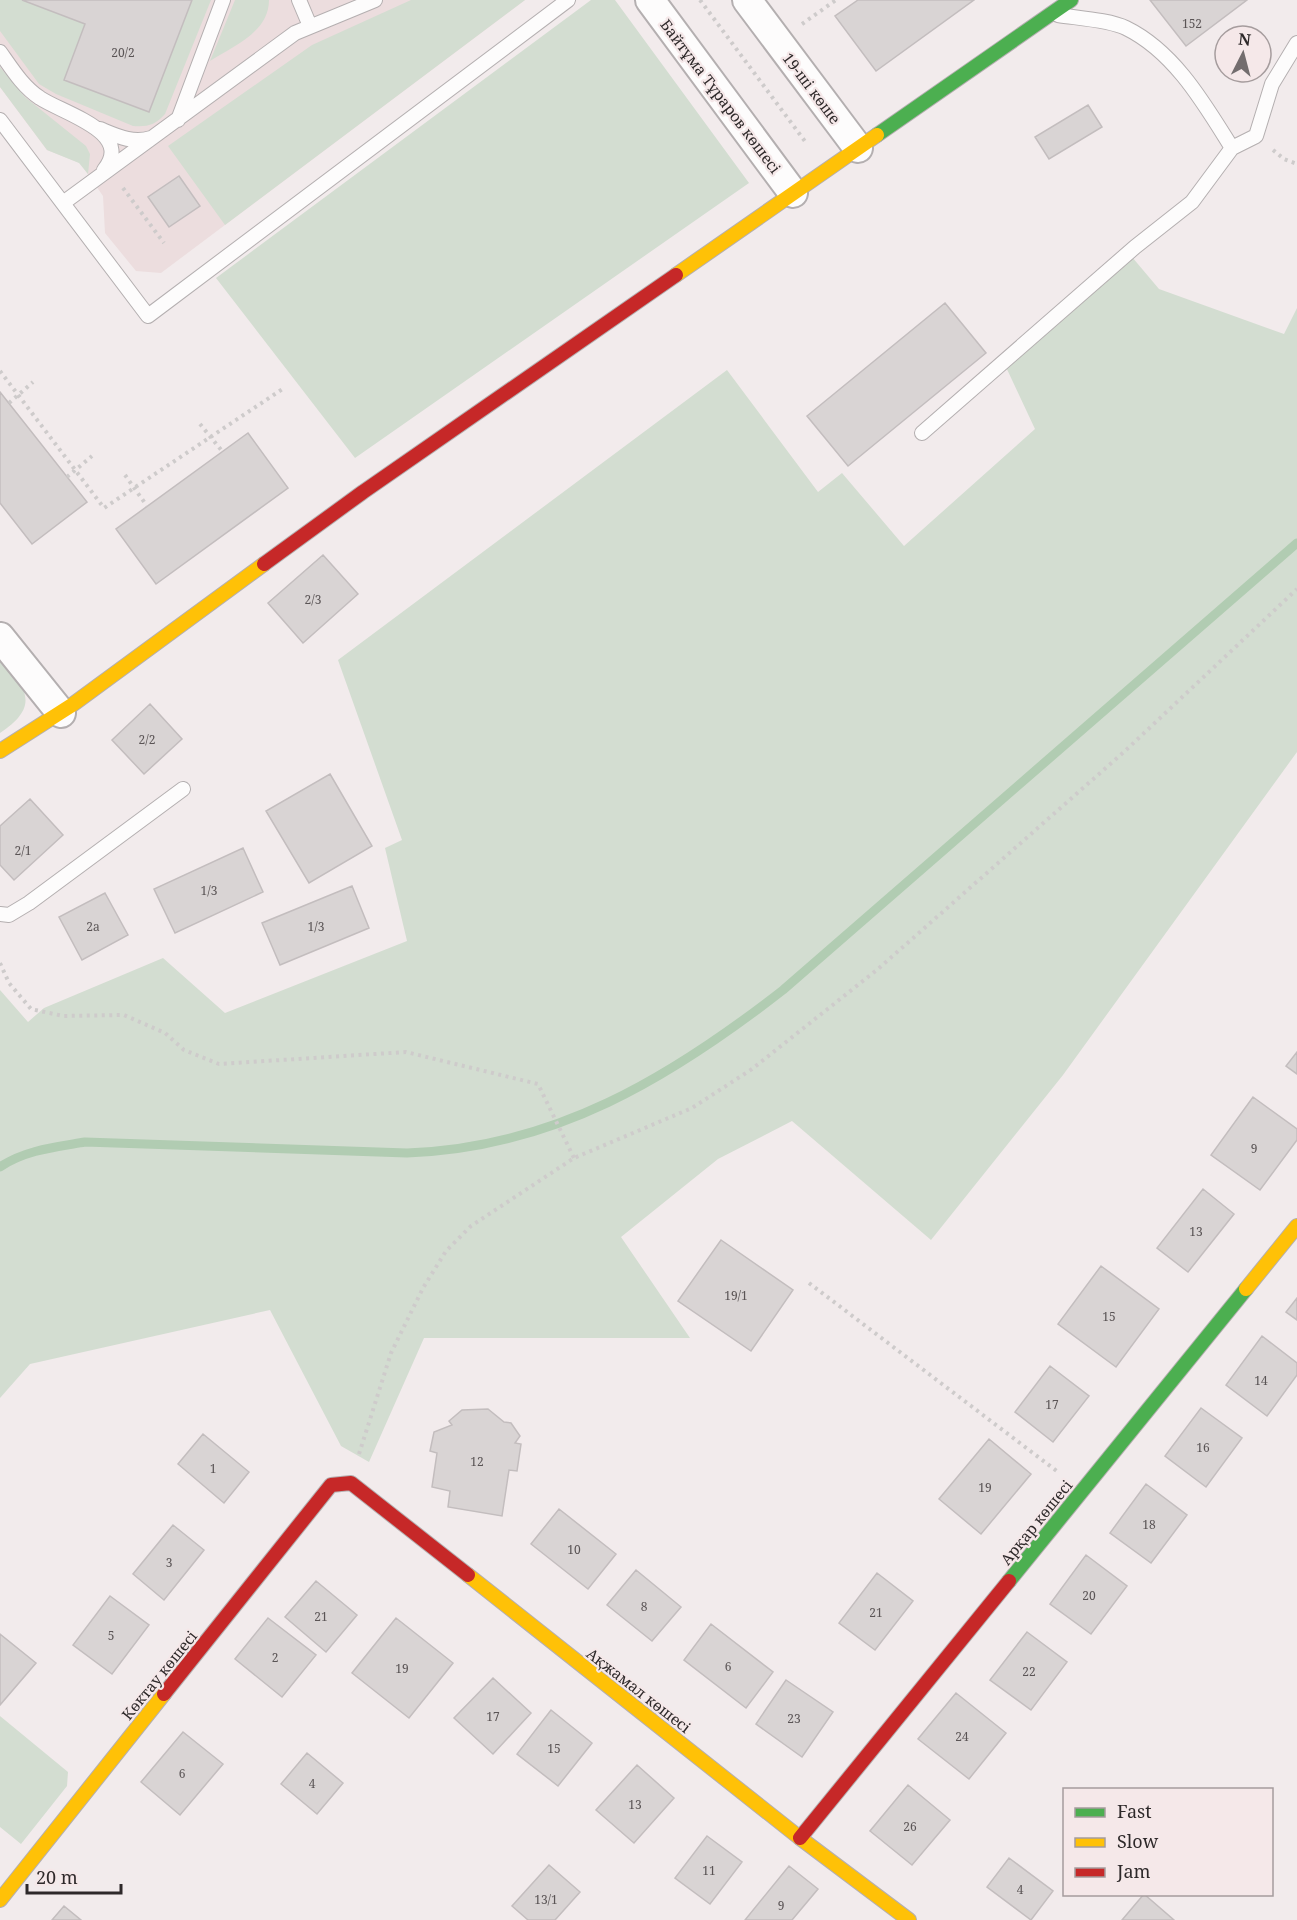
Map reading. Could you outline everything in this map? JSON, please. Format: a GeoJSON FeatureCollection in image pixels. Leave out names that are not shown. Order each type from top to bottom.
{"type":"FeatureCollection","features":[{"type":"Feature","properties":{"kind":"street","name":"Байтұма Тұраров көшесі"},"geometry":{"type":"LineString","coordinates":[[650,0],[793,193]]}},
{"type":"Feature","properties":{"kind":"street"},"geometry":{"type":"LineString","coordinates":[[747,0],[773,34]]}},
{"type":"Feature","properties":{"kind":"street"},"geometry":{"type":"LineString","coordinates":[[0,752],[61,712],[363,492],[1071,0]]}},
{"type":"Feature","properties":{"kind":"street","name":"19-ші көше"},"geometry":{"type":"LineString","coordinates":[[773,34],[858,148]]}},
{"type":"Feature","properties":{"kind":"street"},"geometry":{"type":"LineString","coordinates":[[0,637],[61,712]]}},
{"type":"Feature","properties":{"kind":"street","name":"Арқар көшесі"},"geometry":{"type":"LineString","coordinates":[[800,1838],[1297,1226]]}},
{"type":"Feature","properties":{"kind":"street","name":"Ақжамал көшесі"},"geometry":{"type":"LineString","coordinates":[[351,1483],[800,1838],[909,1920]]}},
{"type":"Feature","properties":{"kind":"street","name":"Көктау көшесі"},"geometry":{"type":"LineString","coordinates":[[0,1900],[331,1485],[351,1483]]}},
{"type":"Feature","properties":{"kind":"lane"},"geometry":{"type":"LineString","coordinates":[[178,120],[223,0]]}},
{"type":"Feature","properties":{"kind":"lane"},"geometry":{"type":"LineString","coordinates":[[299,0],[310,26]]}},
{"type":"Feature","properties":{"kind":"lane"},"geometry":{"type":"LineString","coordinates":[[63,202],[295,33],[375,0]]}},
{"type":"Feature","properties":{"kind":"lane"},"geometry":{"type":"LineString","coordinates":[[0,120],[148,316],[568,0]]}},
{"type":"Feature","properties":{"kind":"lane"},"geometry":{"type":"LineString","coordinates":[[1053,14],[1125,27],[1156,48],[1197,92],[1232,148]]}},
{"type":"Feature","properties":{"kind":"lane"},"geometry":{"type":"LineString","coordinates":[[922,433],[1135,247],[1192,202],[1232,148],[1256,136],[1272,84],[1297,43]]}},
{"type":"Feature","properties":{"kind":"lane"},"geometry":{"type":"LineString","coordinates":[[0,52],[23,84],[40,98],[87,123],[118,136],[142,141],[166,129]]}},
{"type":"Feature","properties":{"kind":"lane"},"geometry":{"type":"LineString","coordinates":[[87,123],[105,135],[112,150],[104,172]]}},
{"type":"Feature","properties":{"kind":"lane"},"geometry":{"type":"LineString","coordinates":[[0,914],[9,915],[29,903],[183,789]]}},
{"type":"Feature","properties":{"kind":"path"},"geometry":{"type":"LineString","coordinates":[[700,0],[826,170]]}},
{"type":"Feature","properties":{"kind":"path"},"geometry":{"type":"LineString","coordinates":[[773,34],[836,0]]}},
{"type":"Feature","properties":{"kind":"path"},"geometry":{"type":"LineString","coordinates":[[104,172],[164,243]]}},
{"type":"Feature","properties":{"kind":"path"},"geometry":{"type":"LineString","coordinates":[[0,371],[105,508],[284,388]]}},
{"type":"Feature","properties":{"kind":"path"},"geometry":{"type":"LineString","coordinates":[[9,403],[33,382]]}},
{"type":"Feature","properties":{"kind":"path"},"geometry":{"type":"LineString","coordinates":[[200,424],[222,451]]}},
{"type":"Feature","properties":{"kind":"path"},"geometry":{"type":"LineString","coordinates":[[67,477],[92,456]]}},
{"type":"Feature","properties":{"kind":"path"},"geometry":{"type":"LineString","coordinates":[[125,475],[147,506]]}},
{"type":"Feature","properties":{"kind":"path"},"geometry":{"type":"LineString","coordinates":[[351,1483],[376,1393],[391,1353],[423,1288],[446,1251],[471,1226],[574,1158],[692,1108],[761,1062],[878,969],[958,899],[1125,751],[1297,589]]}},
{"type":"Feature","properties":{"kind":"path"},"geometry":{"type":"LineString","coordinates":[[0,963],[9,983],[31,1009],[63,1016],[124,1015],[165,1032],[184,1050],[219,1064],[406,1052],[538,1084],[574,1158]]}},
{"type":"Feature","properties":{"kind":"path"},"geometry":{"type":"LineString","coordinates":[[809,1283],[1083,1490]]}},
{"type":"Feature","properties":{"kind":"shaded area"},"geometry":{"type":"Polygon","coordinates":[[[0,0],[525,0],[161,273],[136,271],[105,233],[103,196],[80,163],[47,150],[0,87],[0,0]]]}},
{"type":"Feature","properties":{"kind":"shaded area"},"geometry":{"type":"Polygon","coordinates":[[[0,0],[22,0],[85,24],[64,80],[149,112],[192,0],[211,0],[165,114],[158,121],[147,126],[133,126],[56,94],[39,84],[0,31],[0,0]]]}},
{"type":"Feature","properties":{"kind":"shaded area"},"geometry":{"type":"Polygon","coordinates":[[[235,0],[269,0],[263,21],[257,29],[239,44],[210,61],[235,0]]]}},
{"type":"Feature","properties":{"kind":"shaded area"},"geometry":{"type":"Polygon","coordinates":[[[411,0],[525,0],[225,225],[168,146],[312,45],[411,0]]]}},
{"type":"Feature","properties":{"kind":"shaded area"},"geometry":{"type":"Polygon","coordinates":[[[591,0],[615,0],[749,183],[355,458],[216,278],[591,0]]]}},
{"type":"Feature","properties":{"kind":"shaded area"},"geometry":{"type":"Polygon","coordinates":[[[0,67],[25,97],[86,146],[90,154],[88,174],[79,163],[47,150],[0,87],[0,67]]]}},
{"type":"Feature","properties":{"kind":"shaded area"},"geometry":{"type":"Polygon","coordinates":[[[1132,257],[1159,289],[1284,334],[1297,308],[1297,752],[1063,1075],[931,1240],[792,1121],[718,1159],[621,1237],[690,1338],[424,1338],[369,1462],[341,1446],[270,1310],[30,1364],[0,1398],[0,990],[28,1022],[44,1008],[163,958],[225,1013],[407,941],[385,848],[402,840],[338,660],[727,370],[818,492],[842,473],[904,546],[1035,429],[1005,365],[1132,257]]]}},
{"type":"Feature","properties":{"kind":"shaded area"},"geometry":{"type":"Polygon","coordinates":[[[0,656],[22,687],[25,705],[13,723],[0,733],[0,656]]]}},
{"type":"Feature","properties":{"kind":"shaded area"},"geometry":{"type":"Polygon","coordinates":[[[0,1716],[68,1772],[67,1786],[21,1844],[0,1827],[0,1716]]]}},
{"type":"Feature","properties":{"kind":"building"},"geometry":{"type":"Polygon","coordinates":[[[22,0],[192,0],[149,112],[64,80],[85,24],[22,0]]]}},
{"type":"Feature","properties":{"kind":"building"},"geometry":{"type":"Polygon","coordinates":[[[858,0],[974,0],[876,71],[835,16],[858,0]]]}},
{"type":"Feature","properties":{"kind":"building"},"geometry":{"type":"Polygon","coordinates":[[[1150,0],[1247,0],[1213,24],[1186,46],[1150,0]]]}},
{"type":"Feature","properties":{"kind":"building"},"geometry":{"type":"Polygon","coordinates":[[[1088,105],[1102,127],[1049,159],[1035,137],[1088,105]]]}},
{"type":"Feature","properties":{"kind":"building"},"geometry":{"type":"Polygon","coordinates":[[[179,176],[200,206],[169,227],[148,197],[179,176]]]}},
{"type":"Feature","properties":{"kind":"building"},"geometry":{"type":"Polygon","coordinates":[[[945,303],[986,353],[848,466],[807,416],[945,303]]]}},
{"type":"Feature","properties":{"kind":"building"},"geometry":{"type":"Polygon","coordinates":[[[0,392],[87,502],[32,544],[0,503],[0,392]]]}},
{"type":"Feature","properties":{"kind":"building"},"geometry":{"type":"Polygon","coordinates":[[[248,433],[288,488],[156,584],[116,529],[248,433]]]}},
{"type":"Feature","properties":{"kind":"building"},"geometry":{"type":"Polygon","coordinates":[[[323,555],[358,594],[303,643],[268,603],[323,555]]]}},
{"type":"Feature","properties":{"kind":"building"},"geometry":{"type":"Polygon","coordinates":[[[150,704],[182,739],[144,774],[112,740],[150,704]]]}},
{"type":"Feature","properties":{"kind":"building"},"geometry":{"type":"Polygon","coordinates":[[[330,774],[372,846],[309,883],[266,811],[330,774]]]}},
{"type":"Feature","properties":{"kind":"building"},"geometry":{"type":"Polygon","coordinates":[[[30,799],[63,835],[14,880],[0,865],[0,826],[30,799]]]}},
{"type":"Feature","properties":{"kind":"building"},"geometry":{"type":"Polygon","coordinates":[[[243,848],[263,892],[175,933],[154,889],[243,848]]]}},
{"type":"Feature","properties":{"kind":"building"},"geometry":{"type":"Polygon","coordinates":[[[352,886],[369,928],[280,965],[262,923],[352,886]]]}},
{"type":"Feature","properties":{"kind":"building"},"geometry":{"type":"Polygon","coordinates":[[[105,893],[128,935],[82,960],[59,917],[105,893]]]}},
{"type":"Feature","properties":{"kind":"building"},"geometry":{"type":"Polygon","coordinates":[[[1297,1052],[1297,1074],[1286,1066],[1297,1052]]]}},
{"type":"Feature","properties":{"kind":"building"},"geometry":{"type":"Polygon","coordinates":[[[1253,1097],[1297,1129],[1297,1140],[1260,1190],[1211,1155],[1253,1097]]]}},
{"type":"Feature","properties":{"kind":"building"},"geometry":{"type":"Polygon","coordinates":[[[1203,1189],[1234,1214],[1188,1272],[1157,1248],[1203,1189]]]}},
{"type":"Feature","properties":{"kind":"building"},"geometry":{"type":"Polygon","coordinates":[[[721,1240],[793,1290],[751,1351],[678,1301],[721,1240]]]}},
{"type":"Feature","properties":{"kind":"building"},"geometry":{"type":"Polygon","coordinates":[[[1101,1266],[1159,1309],[1116,1367],[1058,1324],[1101,1266]]]}},
{"type":"Feature","properties":{"kind":"building"},"geometry":{"type":"Polygon","coordinates":[[[1297,1298],[1297,1320],[1286,1312],[1297,1298]]]}},
{"type":"Feature","properties":{"kind":"building"},"geometry":{"type":"Polygon","coordinates":[[[1262,1336],[1297,1363],[1297,1375],[1267,1416],[1226,1385],[1262,1336]]]}},
{"type":"Feature","properties":{"kind":"building"},"geometry":{"type":"Polygon","coordinates":[[[1050,1366],[1089,1396],[1053,1442],[1015,1412],[1050,1366]]]}},
{"type":"Feature","properties":{"kind":"building"},"geometry":{"type":"Polygon","coordinates":[[[1201,1408],[1242,1438],[1206,1487],[1165,1456],[1201,1408]]]}},
{"type":"Feature","properties":{"kind":"building"},"geometry":{"type":"Polygon","coordinates":[[[488,1409],[504,1422],[511,1423],[520,1436],[515,1443],[521,1444],[517,1471],[509,1470],[502,1516],[448,1507],[450,1491],[432,1487],[437,1453],[430,1451],[434,1432],[452,1425],[449,1421],[462,1410],[488,1409]]]}},
{"type":"Feature","properties":{"kind":"building"},"geometry":{"type":"Polygon","coordinates":[[[203,1434],[249,1472],[224,1503],[178,1464],[203,1434]]]}},
{"type":"Feature","properties":{"kind":"building"},"geometry":{"type":"Polygon","coordinates":[[[989,1439],[1031,1474],[981,1534],[939,1499],[989,1439]]]}},
{"type":"Feature","properties":{"kind":"building"},"geometry":{"type":"Polygon","coordinates":[[[1146,1484],[1187,1515],[1151,1563],[1110,1533],[1146,1484]]]}},
{"type":"Feature","properties":{"kind":"building"},"geometry":{"type":"Polygon","coordinates":[[[559,1509],[616,1554],[588,1589],[531,1544],[559,1509]]]}},
{"type":"Feature","properties":{"kind":"building"},"geometry":{"type":"Polygon","coordinates":[[[173,1525],[204,1550],[164,1600],[133,1574],[173,1525]]]}},
{"type":"Feature","properties":{"kind":"building"},"geometry":{"type":"Polygon","coordinates":[[[1086,1555],[1127,1586],[1091,1634],[1050,1604],[1086,1555]]]}},
{"type":"Feature","properties":{"kind":"building"},"geometry":{"type":"Polygon","coordinates":[[[636,1570],[681,1607],[652,1641],[607,1605],[636,1570]]]}},
{"type":"Feature","properties":{"kind":"building"},"geometry":{"type":"Polygon","coordinates":[[[877,1573],[913,1601],[875,1650],[839,1623],[877,1573]]]}},
{"type":"Feature","properties":{"kind":"building"},"geometry":{"type":"Polygon","coordinates":[[[316,1581],[357,1615],[326,1652],[285,1617],[316,1581]]]}},
{"type":"Feature","properties":{"kind":"building"},"geometry":{"type":"Polygon","coordinates":[[[110,1596],[149,1625],[112,1674],[73,1645],[110,1596]]]}},
{"type":"Feature","properties":{"kind":"building"},"geometry":{"type":"Polygon","coordinates":[[[268,1618],[316,1655],[282,1697],[235,1659],[268,1618]]]}},
{"type":"Feature","properties":{"kind":"building"},"geometry":{"type":"Polygon","coordinates":[[[396,1618],[453,1663],[409,1718],[352,1673],[396,1618]]]}},
{"type":"Feature","properties":{"kind":"building"},"geometry":{"type":"Polygon","coordinates":[[[711,1624],[773,1672],[746,1708],[684,1660],[711,1624]]]}},
{"type":"Feature","properties":{"kind":"building"},"geometry":{"type":"Polygon","coordinates":[[[1027,1632],[1067,1662],[1031,1710],[990,1680],[1027,1632]]]}},
{"type":"Feature","properties":{"kind":"building"},"geometry":{"type":"Polygon","coordinates":[[[0,1634],[36,1663],[0,1705],[0,1634]]]}},
{"type":"Feature","properties":{"kind":"building"},"geometry":{"type":"Polygon","coordinates":[[[493,1678],[531,1713],[493,1754],[454,1718],[493,1678]]]}},
{"type":"Feature","properties":{"kind":"building"},"geometry":{"type":"Polygon","coordinates":[[[786,1680],[833,1712],[802,1757],[756,1724],[786,1680]]]}},
{"type":"Feature","properties":{"kind":"building"},"geometry":{"type":"Polygon","coordinates":[[[956,1693],[1006,1733],[969,1779],[918,1739],[956,1693]]]}},
{"type":"Feature","properties":{"kind":"building"},"geometry":{"type":"Polygon","coordinates":[[[551,1710],[592,1743],[558,1786],[517,1754],[551,1710]]]}},
{"type":"Feature","properties":{"kind":"building"},"geometry":{"type":"Polygon","coordinates":[[[183,1732],[223,1764],[180,1815],[141,1782],[183,1732]]]}},
{"type":"Feature","properties":{"kind":"building"},"geometry":{"type":"Polygon","coordinates":[[[307,1753],[343,1783],[317,1814],[281,1784],[307,1753]]]}},
{"type":"Feature","properties":{"kind":"building"},"geometry":{"type":"Polygon","coordinates":[[[637,1765],[674,1798],[634,1843],[596,1810],[637,1765]]]}},
{"type":"Feature","properties":{"kind":"building"},"geometry":{"type":"Polygon","coordinates":[[[908,1785],[950,1820],[912,1865],[870,1831],[908,1785]]]}},
{"type":"Feature","properties":{"kind":"building"},"geometry":{"type":"Polygon","coordinates":[[[707,1836],[742,1862],[710,1904],[675,1878],[707,1836]]]}},
{"type":"Feature","properties":{"kind":"building"},"geometry":{"type":"Polygon","coordinates":[[[1009,1858],[1053,1891],[1031,1920],[987,1887],[1009,1858]]]}},
{"type":"Feature","properties":{"kind":"building"},"geometry":{"type":"Polygon","coordinates":[[[549,1865],[580,1892],[555,1920],[528,1920],[512,1906],[549,1865]]]}},
{"type":"Feature","properties":{"kind":"building"},"geometry":{"type":"Polygon","coordinates":[[[789,1866],[818,1889],[792,1920],[745,1920],[789,1866]]]}},
{"type":"Feature","properties":{"kind":"building"},"geometry":{"type":"Polygon","coordinates":[[[1142,1896],[1146,1896],[1174,1920],[1122,1920],[1142,1896]]]}},
{"type":"Feature","properties":{"kind":"building"},"geometry":{"type":"Polygon","coordinates":[[[64,1906],[81,1920],[52,1920],[64,1906]]]}},
{"type":"Feature","properties":{"kind":"waterway"},"geometry":{"type":"LineString","coordinates":[[0,1167],[30,1153],[85,1142],[407,1153],[461,1148],[512,1138],[608,1103],[697,1052],[783,990],[1297,543]]}},
{"type":"Feature","properties":{"kind":"traffic: fast"},"geometry":{"type":"LineString","coordinates":[[877,135],[1071,0]]}},
{"type":"Feature","properties":{"kind":"traffic: fast"},"geometry":{"type":"LineString","coordinates":[[1009,1581],[1246,1289]]}},
{"type":"Feature","properties":{"kind":"traffic: slow"},"geometry":{"type":"LineString","coordinates":[[676,275],[877,135]]}},
{"type":"Feature","properties":{"kind":"traffic: slow"},"geometry":{"type":"LineString","coordinates":[[0,751],[72,705],[264,564]]}},
{"type":"Feature","properties":{"kind":"traffic: slow"},"geometry":{"type":"LineString","coordinates":[[1246,1289],[1297,1226]]}},
{"type":"Feature","properties":{"kind":"traffic: slow"},"geometry":{"type":"LineString","coordinates":[[468,1575],[800,1838],[909,1920]]}},
{"type":"Feature","properties":{"kind":"traffic: slow"},"geometry":{"type":"LineString","coordinates":[[0,1900],[164,1694]]}},
{"type":"Feature","properties":{"kind":"traffic: jam"},"geometry":{"type":"LineString","coordinates":[[264,564],[363,492],[676,275]]}},
{"type":"Feature","properties":{"kind":"traffic: jam"},"geometry":{"type":"LineString","coordinates":[[164,1694],[331,1485],[351,1483],[468,1575]]}},
{"type":"Feature","properties":{"kind":"traffic: jam"},"geometry":{"type":"LineString","coordinates":[[800,1838],[1009,1581]]}}]}
